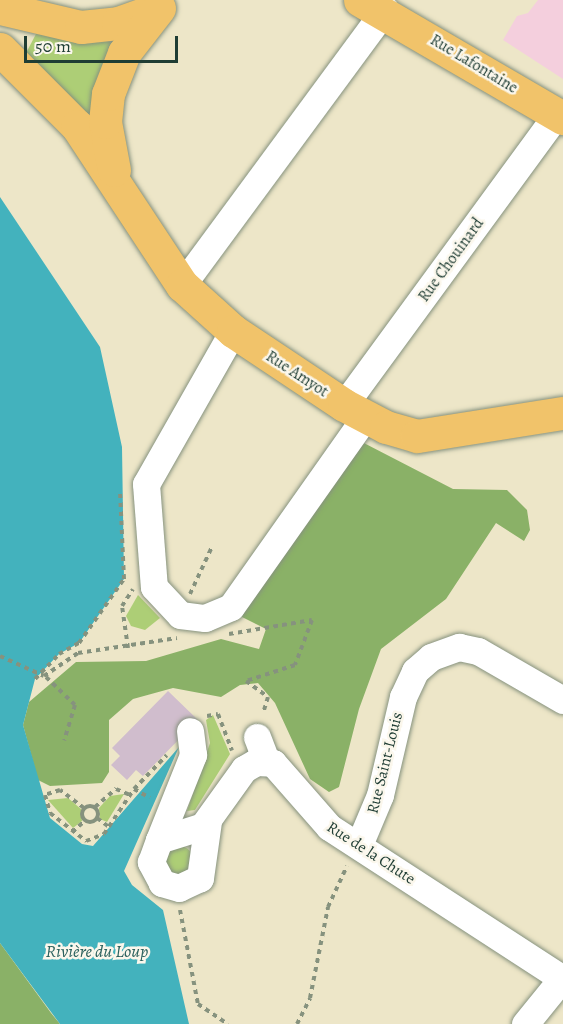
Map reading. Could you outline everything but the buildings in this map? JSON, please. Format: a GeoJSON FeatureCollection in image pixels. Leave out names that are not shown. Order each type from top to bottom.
{"type":"FeatureCollection","features":[{"type":"Feature","properties":{"kind":"main road","name":"Rue Lafontaine"},"geometry":{"type":"LineString","coordinates":[[372,3],[560,116]]}},
{"type":"Feature","properties":{"kind":"main road"},"geometry":{"type":"LineString","coordinates":[[0,8],[81,27],[118,23],[167,4]]}},
{"type":"Feature","properties":{"kind":"main road"},"geometry":{"type":"LineString","coordinates":[[113,179],[106,131],[108,94],[124,53],[167,4]]}},
{"type":"Feature","properties":{"kind":"main road","name":"Rue Amyot"},"geometry":{"type":"LineString","coordinates":[[0,49],[51,94],[113,179],[182,285],[233,331],[354,411],[417,436],[443,436],[523,416],[563,412]]}},
{"type":"Feature","properties":{"kind":"street"},"geometry":{"type":"LineString","coordinates":[[182,285],[372,3]]}},
{"type":"Feature","properties":{"kind":"street","name":"Rue Chouinard"},"geometry":{"type":"LineString","coordinates":[[233,331],[146,484],[154,587],[180,615],[205,618],[231,608],[354,411],[560,116]]}},
{"type":"Feature","properties":{"kind":"street","name":"Rue Saint-Louis"},"geometry":{"type":"LineString","coordinates":[[353,855],[380,795],[403,697],[415,671],[431,657],[459,647],[478,651],[563,700]]}},
{"type":"Feature","properties":{"kind":"street"},"geometry":{"type":"LineString","coordinates":[[189,731],[193,755],[151,857],[153,871],[177,888],[193,884],[205,869],[208,821],[244,770],[262,737]]}},
{"type":"Feature","properties":{"kind":"street","name":"Rue de la Chute"},"geometry":{"type":"LineString","coordinates":[[262,737],[282,769],[353,855],[562,978]]}},
{"type":"Feature","properties":{"kind":"street"},"geometry":{"type":"LineString","coordinates":[[159,840],[208,821]]}},
{"type":"Feature","properties":{"kind":"street"},"geometry":{"type":"LineString","coordinates":[[525,1024],[562,978]]}},
{"type":"Feature","properties":{"kind":"path"},"geometry":{"type":"LineString","coordinates":[[35,679],[59,654],[79,643],[124,579],[120,490]]}},
{"type":"Feature","properties":{"kind":"path"},"geometry":{"type":"LineString","coordinates":[[128,648],[123,606],[138,585]]}},
{"type":"Feature","properties":{"kind":"path"},"geometry":{"type":"LineString","coordinates":[[220,636],[312,620],[295,665],[246,681],[268,697],[262,737]]}},
{"type":"Feature","properties":{"kind":"path"},"geometry":{"type":"LineString","coordinates":[[45,676],[78,653],[128,648],[181,638]]}},
{"type":"Feature","properties":{"kind":"path"},"geometry":{"type":"LineString","coordinates":[[0,656],[45,676],[75,705],[64,740]]}},
{"type":"Feature","properties":{"kind":"path"},"geometry":{"type":"LineString","coordinates":[[130,795],[116,789],[95,807],[84,808],[60,790],[45,795],[50,813],[72,832],[93,841],[109,827],[130,795],[136,790],[155,801]]}},
{"type":"Feature","properties":{"kind":"path"},"geometry":{"type":"LineString","coordinates":[[95,807],[97,818],[109,827]]}},
{"type":"Feature","properties":{"kind":"path"},"geometry":{"type":"LineString","coordinates":[[84,808],[86,820]]}},
{"type":"Feature","properties":{"kind":"path"},"geometry":{"type":"LineString","coordinates":[[72,832],[86,820],[97,818]]}},
{"type":"Feature","properties":{"kind":"path"},"geometry":{"type":"LineString","coordinates":[[297,1024],[310,998],[328,907],[353,855]]}},
{"type":"Feature","properties":{"kind":"path"},"geometry":{"type":"LineString","coordinates":[[177,888],[198,1004],[228,1024]]}},
{"type":"Feature","properties":{"kind":"shaded area"},"geometry":{"type":"Polygon","coordinates":[[[538,0],[563,0],[563,79],[503,40],[517,16],[528,13],[538,0]]]}},
{"type":"Feature","properties":{"kind":"shaded area"},"geometry":{"type":"Polygon","coordinates":[[[168,691],[198,720],[143,776],[136,770],[127,780],[111,765],[120,756],[112,748],[168,691]]]}},
{"type":"Feature","properties":{"kind":"green space"},"geometry":{"type":"Polygon","coordinates":[[[36,34],[109,40],[112,46],[96,124],[25,55],[36,34]]]}},
{"type":"Feature","properties":{"kind":"green space"},"geometry":{"type":"Polygon","coordinates":[[[360,441],[453,489],[507,490],[527,510],[530,530],[524,541],[496,523],[446,599],[381,649],[359,709],[339,787],[329,792],[310,779],[275,703],[258,683],[240,685],[221,697],[173,688],[133,699],[109,720],[109,772],[102,783],[50,786],[38,780],[23,725],[29,702],[76,662],[146,661],[221,639],[259,649],[266,629],[240,616],[360,441]]]}},
{"type":"Feature","properties":{"kind":"green space"},"geometry":{"type":"Polygon","coordinates":[[[138,595],[160,618],[145,630],[131,626],[126,616],[138,595]]]}},
{"type":"Feature","properties":{"kind":"green space"},"geometry":{"type":"Polygon","coordinates":[[[213,715],[230,754],[195,810],[187,811],[210,743],[206,720],[213,715]]]}},
{"type":"Feature","properties":{"kind":"green space"},"geometry":{"type":"Polygon","coordinates":[[[124,794],[107,822],[100,819],[99,808],[110,796],[124,794]]]}},
{"type":"Feature","properties":{"kind":"green space"},"geometry":{"type":"Polygon","coordinates":[[[68,798],[81,809],[82,821],[73,828],[48,800],[68,798]]]}},
{"type":"Feature","properties":{"kind":"green space"},"geometry":{"type":"Polygon","coordinates":[[[179,846],[189,850],[193,860],[189,870],[179,874],[169,870],[165,860],[169,850],[179,846]]]}},
{"type":"Feature","properties":{"kind":"green space"},"geometry":{"type":"Polygon","coordinates":[[[0,943],[51,1013],[60,1024],[0,1024],[0,943]]]}},
{"type":"Feature","properties":{"kind":"water","name":"Rivière du Loup"},"geometry":{"type":"Polygon","coordinates":[[[0,197],[100,347],[122,447],[124,579],[79,643],[59,654],[35,679],[23,725],[50,818],[82,844],[93,846],[179,747],[124,871],[132,885],[163,910],[189,1024],[60,1024],[0,943],[0,197]]]}}]}
